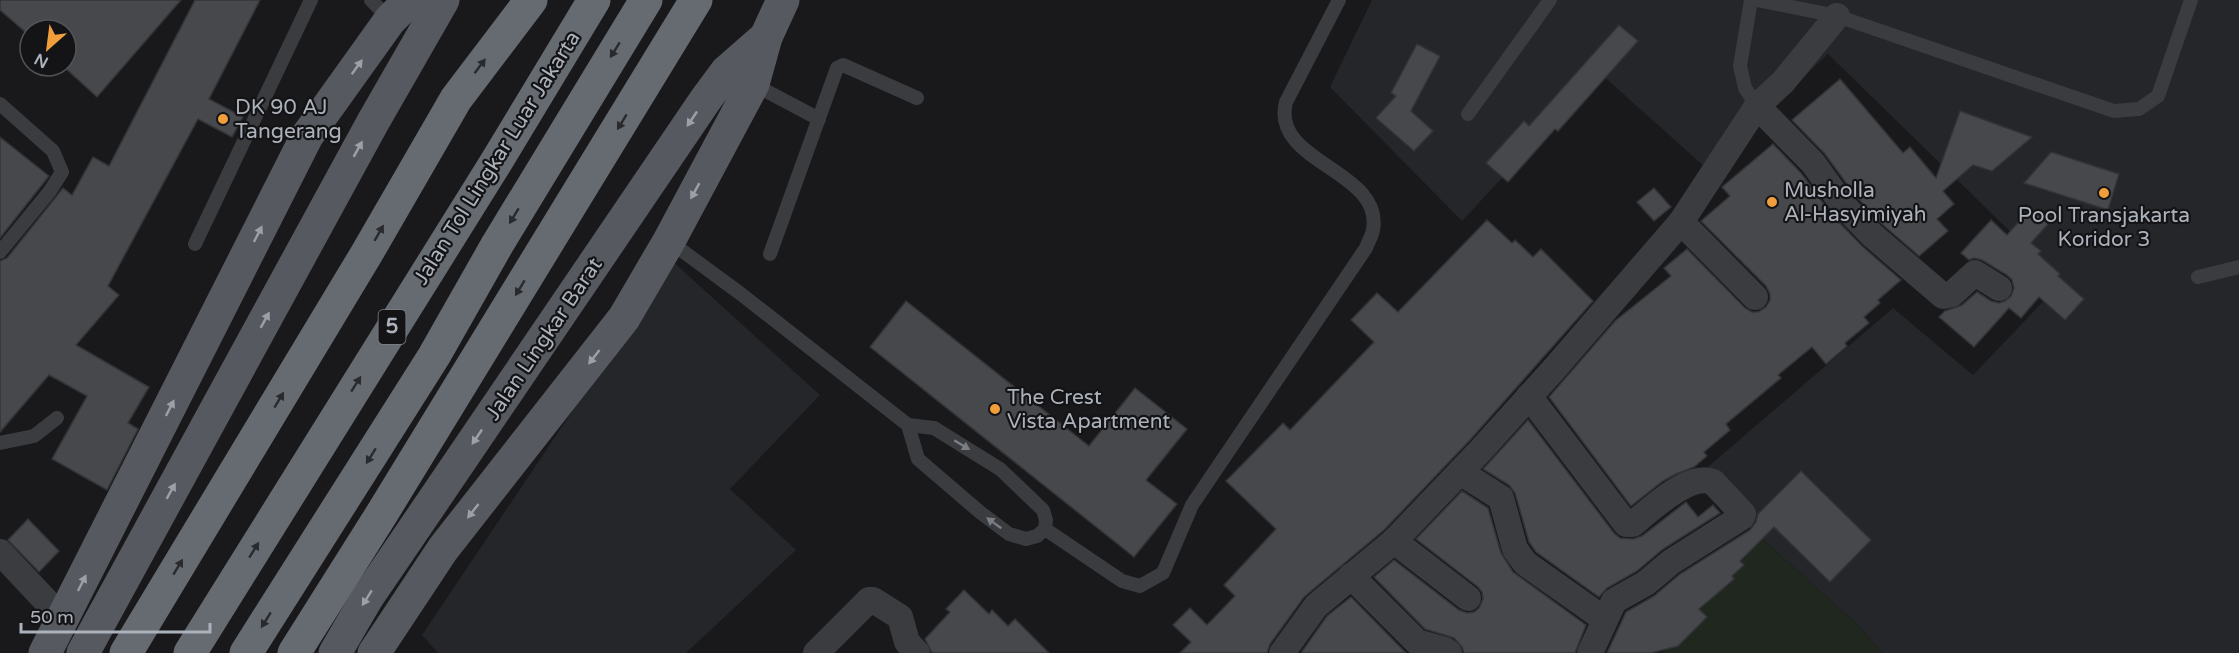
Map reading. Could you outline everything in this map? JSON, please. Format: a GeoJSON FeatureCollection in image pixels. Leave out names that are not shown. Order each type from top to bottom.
{"type":"FeatureCollection","features":[{"type":"Feature","properties":{"kind":"highway"},"geometry":{"type":"LineString","coordinates":[[126,653],[367,254],[456,99],[531,0]]}},
{"type":"Feature","properties":{"kind":"highway","name":"Jalan Tol Lingkar Luar Jakarta"},"geometry":{"type":"LineString","coordinates":[[190,653],[498,159],[594,0]]}},
{"type":"Feature","properties":{"kind":"highway","name":"Jalan Tol Lingkar Luar Jakarta"},"geometry":{"type":"LineString","coordinates":[[246,653],[434,356],[521,206],[646,0]]}},
{"type":"Feature","properties":{"kind":"highway"},"geometry":{"type":"LineString","coordinates":[[294,653],[696,0]]}},
{"type":"Feature","properties":{"kind":"main road","name":"Jalan Lingkar Barat"},"geometry":{"type":"LineString","coordinates":[[336,653],[367,598],[533,356],[632,206],[740,78],[766,37],[783,0]]}},
{"type":"Feature","properties":{"kind":"main road"},"geometry":{"type":"LineString","coordinates":[[45,653],[307,136],[411,5]]}},
{"type":"Feature","properties":{"kind":"main road"},"geometry":{"type":"LineString","coordinates":[[83,653],[373,122],[411,5]]}},
{"type":"Feature","properties":{"kind":"main road","name":"Jalan Lingkar Barat"},"geometry":{"type":"LineString","coordinates":[[374,653],[443,549],[624,318],[669,241],[740,78]]}},
{"type":"Feature","properties":{"kind":"street"},"geometry":{"type":"LineString","coordinates":[[1282,653],[1316,606],[1394,541],[1460,472],[1681,222],[1757,106],[1783,82],[1826,9]]}},
{"type":"Feature","properties":{"kind":"street"},"geometry":{"type":"LineString","coordinates":[[1757,106],[1813,163],[1843,205],[1865,228],[1943,296],[1952,294],[1975,273],[2000,288]]}},
{"type":"Feature","properties":{"kind":"street"},"geometry":{"type":"LineString","coordinates":[[1681,222],[1755,297]]}},
{"type":"Feature","properties":{"kind":"street"},"geometry":{"type":"LineString","coordinates":[[1529,396],[1626,524],[1633,524],[1676,489],[1707,480],[1713,482],[1743,514],[1742,517],[1671,562],[1646,583],[1614,601],[1590,653]]}},
{"type":"Feature","properties":{"kind":"street"},"geometry":{"type":"LineString","coordinates":[[1460,472],[1501,498],[1515,549],[1526,563],[1604,619]]}},
{"type":"Feature","properties":{"kind":"street"},"geometry":{"type":"LineString","coordinates":[[1394,541],[1468,598]]}},
{"type":"Feature","properties":{"kind":"street"},"geometry":{"type":"LineString","coordinates":[[0,552],[63,619]]}},
{"type":"Feature","properties":{"kind":"street"},"geometry":{"type":"LineString","coordinates":[[1352,576],[1417,642],[1449,653]]}},
{"type":"Feature","properties":{"kind":"street"},"geometry":{"type":"LineString","coordinates":[[816,653],[870,600],[873,600],[900,617],[907,642],[916,653]]}},
{"type":"Feature","properties":{"kind":"lane"},"geometry":{"type":"LineString","coordinates":[[195,244],[311,0]]}},
{"type":"Feature","properties":{"kind":"lane"},"geometry":{"type":"LineString","coordinates":[[1045,529],[1122,581],[1140,586],[1163,573],[1192,505],[1366,248],[1373,230],[1372,213],[1366,200],[1356,186],[1305,150],[1291,134],[1283,113],[1286,102],[1340,0]]}},
{"type":"Feature","properties":{"kind":"lane"},"geometry":{"type":"LineString","coordinates":[[1468,114],[1550,0]]}},
{"type":"Feature","properties":{"kind":"lane"},"geometry":{"type":"LineString","coordinates":[[1750,0],[1740,66],[1745,88],[1757,106]]}},
{"type":"Feature","properties":{"kind":"lane"},"geometry":{"type":"LineString","coordinates":[[1757,0],[1826,9],[2114,111],[2139,109],[2158,96],[2191,0]]}},
{"type":"Feature","properties":{"kind":"lane"},"geometry":{"type":"LineString","coordinates":[[770,254],[837,68],[843,65],[918,98]]}},
{"type":"Feature","properties":{"kind":"lane"},"geometry":{"type":"LineString","coordinates":[[740,78],[819,119]]}},
{"type":"Feature","properties":{"kind":"lane"},"geometry":{"type":"LineString","coordinates":[[0,104],[53,151],[62,172],[50,191],[0,252]]}},
{"type":"Feature","properties":{"kind":"lane"},"geometry":{"type":"LineString","coordinates":[[669,241],[909,425],[934,428],[1000,469],[1042,510],[1046,520],[1045,529],[1037,536],[1026,539],[1009,534],[981,513],[918,459],[909,425]]}},
{"type":"Feature","properties":{"kind":"lane"},"geometry":{"type":"LineString","coordinates":[[2198,277],[2239,267]]}},
{"type":"Feature","properties":{"kind":"lane"},"geometry":{"type":"LineString","coordinates":[[0,443],[34,436],[57,418]]}},
{"type":"Feature","properties":{"kind":"shaded area"},"geometry":{"type":"Polygon","coordinates":[[[1372,0],[2239,0],[2239,653],[1882,653],[1859,626],[1695,478],[1893,308],[1973,375],[2062,282],[1828,54],[1707,169],[1600,73],[1462,221],[1330,87],[1372,0]]]}},
{"type":"Feature","properties":{"kind":"shaded area"},"geometry":{"type":"Polygon","coordinates":[[[670,259],[820,395],[730,489],[796,550],[686,653],[438,653],[422,635],[647,300],[670,259]]]}},
{"type":"Feature","properties":{"kind":"shaded area"},"geometry":{"type":"Polygon","coordinates":[[[1761,538],[1859,626],[1882,653],[1662,653],[1761,538]]]}},
{"type":"Feature","properties":{"kind":"building"},"geometry":{"type":"Polygon","coordinates":[[[0,0],[181,0],[97,97],[76,78],[78,78],[78,18],[18,18],[18,26],[0,10],[0,0]]]}},
{"type":"Feature","properties":{"kind":"building"},"geometry":{"type":"Polygon","coordinates":[[[195,0],[260,0],[209,99],[243,117],[232,137],[198,119],[108,286],[119,295],[76,345],[149,387],[128,423],[138,429],[107,490],[52,459],[87,396],[49,375],[0,432],[0,261],[7,258],[63,188],[72,195],[93,157],[109,166],[195,0]]]}},
{"type":"Feature","properties":{"kind":"building"},"geometry":{"type":"Polygon","coordinates":[[[1619,25],[1638,41],[1558,131],[1555,129],[1508,182],[1486,163],[1524,121],[1529,126],[1619,25]]]}},
{"type":"Feature","properties":{"kind":"building"},"geometry":{"type":"Polygon","coordinates":[[[1417,44],[1440,56],[1411,111],[1433,131],[1414,151],[1376,118],[1396,96],[1391,93],[1417,44]]]}},
{"type":"Feature","properties":{"kind":"building"},"geometry":{"type":"Polygon","coordinates":[[[1840,79],[1903,153],[1910,147],[1936,178],[1960,111],[2032,137],[1992,171],[1973,165],[1943,191],[1954,204],[1937,219],[1948,231],[1919,256],[1882,224],[1855,195],[1825,154],[1792,120],[1840,79]]]}},
{"type":"Feature","properties":{"kind":"building"},"geometry":{"type":"Polygon","coordinates":[[[0,137],[49,176],[0,238],[0,137]]]}},
{"type":"Feature","properties":{"kind":"building"},"geometry":{"type":"Polygon","coordinates":[[[1773,144],[1801,173],[1832,215],[1862,246],[1901,280],[1878,300],[1880,303],[1864,317],[1869,323],[1845,343],[1847,346],[1826,364],[1812,347],[1778,375],[1781,378],[1726,424],[1730,430],[1704,452],[1707,456],[1694,467],[1663,481],[1631,506],[1549,397],[1615,321],[1671,276],[1664,268],[1687,249],[1745,308],[1758,312],[1766,307],[1770,294],[1766,286],[1701,221],[1730,196],[1722,187],[1773,144]]]}},
{"type":"Feature","properties":{"kind":"building"},"geometry":{"type":"Polygon","coordinates":[[[2051,152],[2119,174],[2108,210],[2024,183],[2051,152]]]}},
{"type":"Feature","properties":{"kind":"building"},"geometry":{"type":"Polygon","coordinates":[[[1654,188],[1671,207],[1654,221],[1637,202],[1654,188]]]}},
{"type":"Feature","properties":{"kind":"building"},"geometry":{"type":"Polygon","coordinates":[[[2031,208],[2048,224],[2031,243],[2041,251],[2038,254],[2060,274],[2058,276],[2084,299],[2065,320],[2039,297],[2021,318],[2009,308],[1974,347],[1939,317],[1945,311],[1962,305],[1977,292],[1999,303],[2011,296],[2014,288],[2012,280],[2007,275],[1982,260],[1974,258],[1969,260],[1961,253],[1991,220],[2007,235],[2031,208]]]}},
{"type":"Feature","properties":{"kind":"building"},"geometry":{"type":"Polygon","coordinates":[[[1487,220],[1512,243],[1515,240],[1533,257],[1541,249],[1593,301],[1470,440],[1384,530],[1304,597],[1270,644],[1267,653],[1180,653],[1191,642],[1173,625],[1190,608],[1207,625],[1235,596],[1224,585],[1276,529],[1226,481],[1283,423],[1290,430],[1374,342],[1351,320],[1377,293],[1398,312],[1487,220]]]}},
{"type":"Feature","properties":{"kind":"building","name":"The Crest Vista Apartment"},"geometry":{"type":"Polygon","coordinates":[[[906,301],[1089,446],[1135,388],[1187,429],[1146,480],[1177,504],[1134,557],[870,347],[906,301]]]}},
{"type":"Feature","properties":{"kind":"building"},"geometry":{"type":"Polygon","coordinates":[[[1528,420],[1620,538],[1633,539],[1642,536],[1686,502],[1698,517],[1713,505],[1720,513],[1663,549],[1637,571],[1607,588],[1599,597],[1536,552],[1529,542],[1515,493],[1509,485],[1483,469],[1528,420]]]}},
{"type":"Feature","properties":{"kind":"building"},"geometry":{"type":"Polygon","coordinates":[[[1801,471],[1871,540],[1830,582],[1774,527],[1740,561],[1744,565],[1732,576],[1734,579],[1699,609],[1707,617],[1678,646],[1651,653],[1607,653],[1626,612],[1654,596],[1680,574],[1750,530],[1758,514],[1801,471]]]}},
{"type":"Feature","properties":{"kind":"building"},"geometry":{"type":"Polygon","coordinates":[[[1462,491],[1488,508],[1501,553],[1513,572],[1586,625],[1575,653],[1464,653],[1454,638],[1425,629],[1374,577],[1394,560],[1459,610],[1467,613],[1479,608],[1483,599],[1478,587],[1416,539],[1462,491]]]}},
{"type":"Feature","properties":{"kind":"building"},"geometry":{"type":"Polygon","coordinates":[[[28,519],[59,551],[39,572],[8,540],[28,519]]]}},
{"type":"Feature","properties":{"kind":"building"},"geometry":{"type":"Polygon","coordinates":[[[964,590],[989,614],[992,610],[1008,626],[1015,619],[1049,653],[932,653],[925,639],[950,612],[946,609],[964,590]]]}},
{"type":"Feature","properties":{"kind":"building"},"geometry":{"type":"Polygon","coordinates":[[[1351,597],[1406,653],[1301,653],[1327,616],[1351,597]]]}},
{"type":"Feature","properties":{"kind":"place","name":"DK 90 AJ Tangerang"},"geometry":{"type":"Point","coordinates":[223,119]}},
{"type":"Feature","properties":{"kind":"place","name":"Pool Transjakarta Koridor 3"},"geometry":{"type":"Point","coordinates":[2104,193]}},
{"type":"Feature","properties":{"kind":"place","name":"Musholla Al-Hasyimiyah"},"geometry":{"type":"Point","coordinates":[1772,202]}},
{"type":"Feature","properties":{"kind":"place","name":"The Crest Vista Apartment"},"geometry":{"type":"Point","coordinates":[995,409]}}]}
